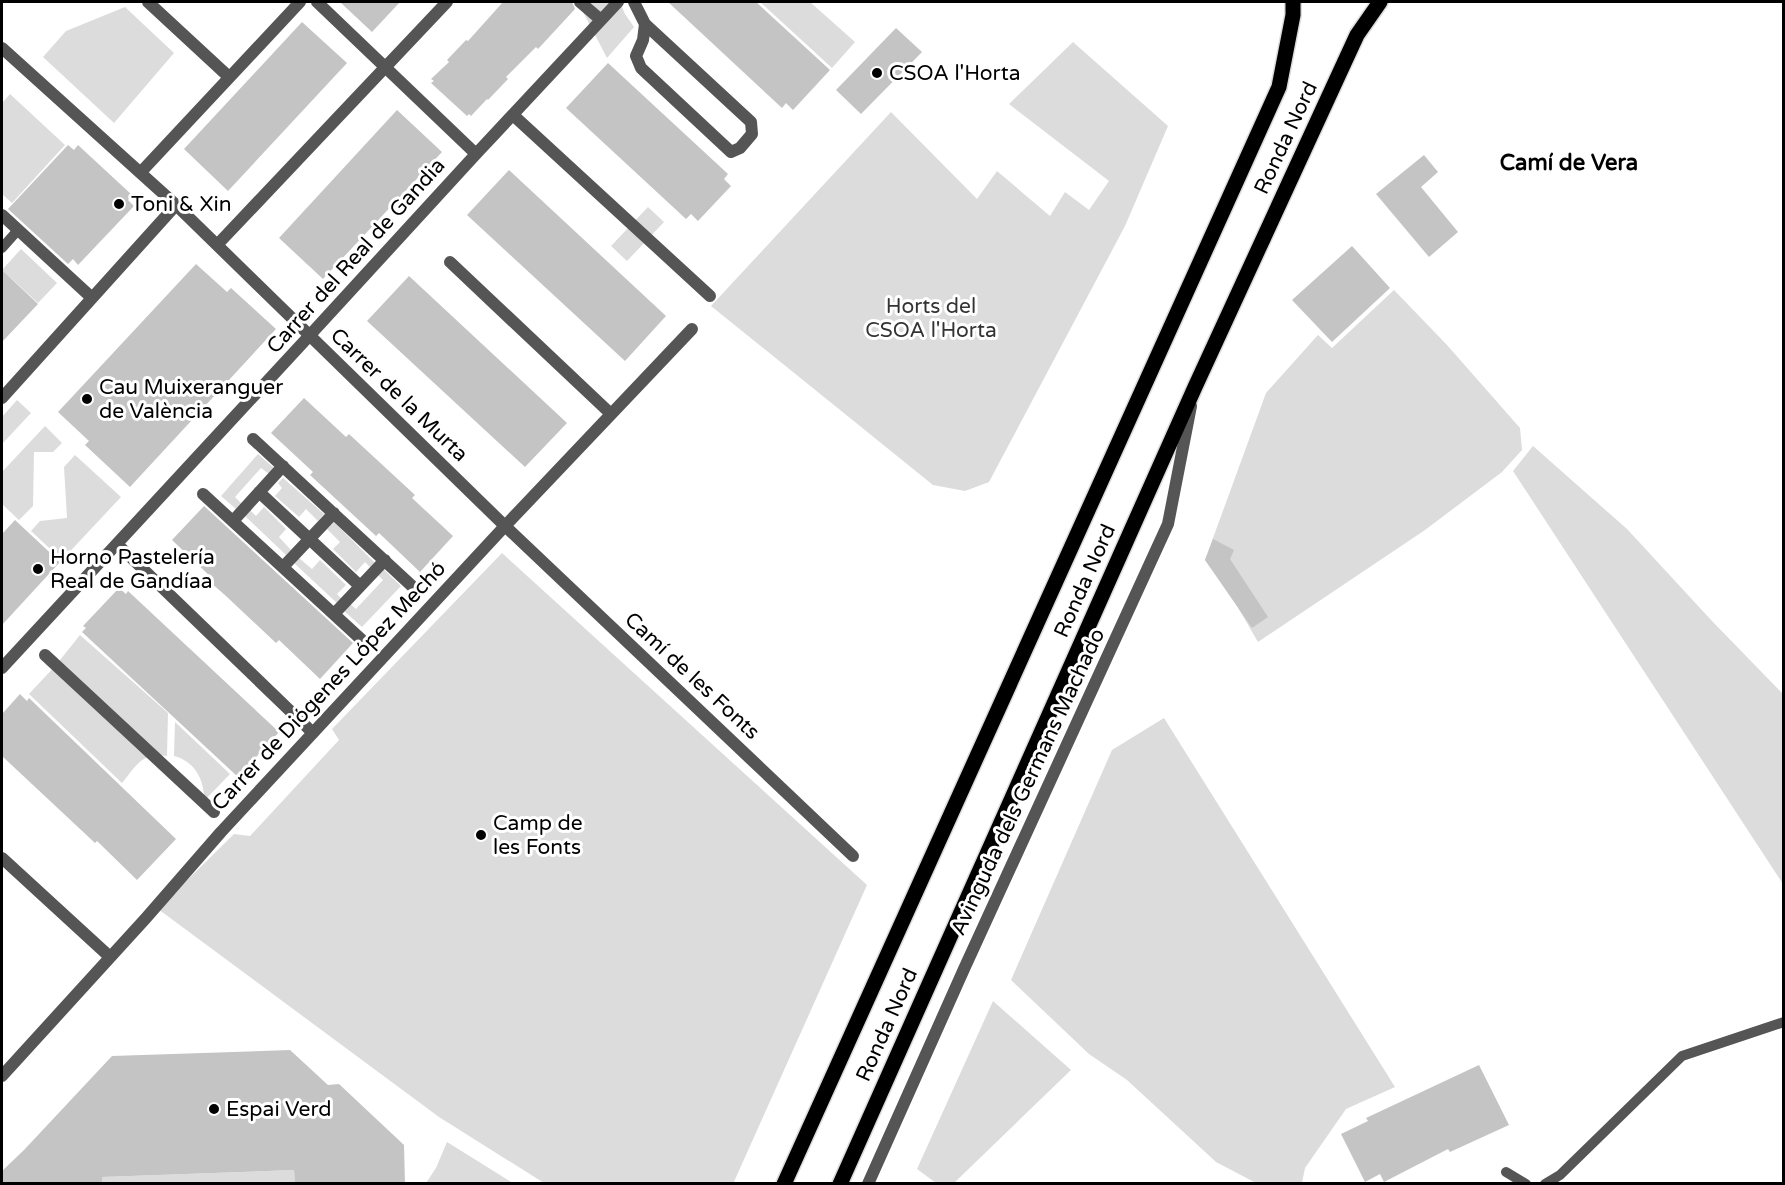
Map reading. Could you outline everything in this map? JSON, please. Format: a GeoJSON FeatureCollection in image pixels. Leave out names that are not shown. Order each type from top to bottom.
{"type":"FeatureCollection","features":[{"type":"Feature","properties":{"kind":"main road","name":"Ronda Nord"},"geometry":{"type":"LineString","coordinates":[[784,1184],[1279,87],[1293,15],[1293,2]]}},
{"type":"Feature","properties":{"kind":"main road","name":"Ronda Nord"},"geometry":{"type":"LineString","coordinates":[[840,1184],[1194,387],[1357,35],[1380,2]]}},
{"type":"Feature","properties":{"kind":"street"},"geometry":{"type":"LineString","coordinates":[[148,2],[229,77]]}},
{"type":"Feature","properties":{"kind":"street"},"geometry":{"type":"LineString","coordinates":[[141,172],[300,2]]}},
{"type":"Feature","properties":{"kind":"street"},"geometry":{"type":"LineString","coordinates":[[317,2],[476,154]]}},
{"type":"Feature","properties":{"kind":"street"},"geometry":{"type":"LineString","coordinates":[[217,245],[447,2]]}},
{"type":"Feature","properties":{"kind":"street"},"geometry":{"type":"LineString","coordinates":[[580,2],[601,20]]}},
{"type":"Feature","properties":{"kind":"street","name":"Carrer del Real de Gandia"},"geometry":{"type":"LineString","coordinates":[[2,668],[618,2]]}},
{"type":"Feature","properties":{"kind":"street"},"geometry":{"type":"LineString","coordinates":[[634,2],[645,24],[751,122],[752,134],[740,148],[731,152],[641,68],[636,56],[643,40],[645,24]]}},
{"type":"Feature","properties":{"kind":"street","name":"Carrer de la Murta"},"geometry":{"type":"LineString","coordinates":[[2,50],[176,205],[505,526]]}},
{"type":"Feature","properties":{"kind":"street"},"geometry":{"type":"LineString","coordinates":[[513,115],[710,296]]}},
{"type":"Feature","properties":{"kind":"street"},"geometry":{"type":"LineString","coordinates":[[2,398],[176,205]]}},
{"type":"Feature","properties":{"kind":"street"},"geometry":{"type":"LineString","coordinates":[[2,215],[91,297]]}},
{"type":"Feature","properties":{"kind":"street"},"geometry":{"type":"LineString","coordinates":[[450,262],[611,414]]}},
{"type":"Feature","properties":{"kind":"street","name":"Carrer de Diógenes López Mechó"},"geometry":{"type":"LineString","coordinates":[[2,1076],[152,912],[198,856],[692,329]]}},
{"type":"Feature","properties":{"kind":"street","name":"Avinguda dels Germans Machado"},"geometry":{"type":"LineString","coordinates":[[868,1184],[1168,524],[1194,387]]}},
{"type":"Feature","properties":{"kind":"street"},"geometry":{"type":"LineString","coordinates":[[253,439],[413,587]]}},
{"type":"Feature","properties":{"kind":"street"},"geometry":{"type":"LineString","coordinates":[[233,520],[283,466]]}},
{"type":"Feature","properties":{"kind":"street"},"geometry":{"type":"LineString","coordinates":[[259,492],[360,586]]}},
{"type":"Feature","properties":{"kind":"street"},"geometry":{"type":"LineString","coordinates":[[203,494],[363,641]]}},
{"type":"Feature","properties":{"kind":"street"},"geometry":{"type":"LineString","coordinates":[[283,567],[334,513]]}},
{"type":"Feature","properties":{"kind":"street","name":"Camí de les Fonts"},"geometry":{"type":"LineString","coordinates":[[505,526],[853,856]]}},
{"type":"Feature","properties":{"kind":"street"},"geometry":{"type":"LineString","coordinates":[[117,544],[313,733]]}},
{"type":"Feature","properties":{"kind":"street"},"geometry":{"type":"LineString","coordinates":[[334,614],[385,560]]}},
{"type":"Feature","properties":{"kind":"street"},"geometry":{"type":"LineString","coordinates":[[45,655],[214,812]]}},
{"type":"Feature","properties":{"kind":"street"},"geometry":{"type":"LineString","coordinates":[[2,858],[110,957]]}},
{"type":"Feature","properties":{"kind":"lane"},"geometry":{"type":"LineString","coordinates":[[2,248],[18,231]]}},
{"type":"Feature","properties":{"kind":"lane"},"geometry":{"type":"LineString","coordinates":[[1545,1184],[1560,1175],[1682,1056],[1784,1022]]}},
{"type":"Feature","properties":{"kind":"lane"},"geometry":{"type":"LineString","coordinates":[[1506,1172],[1526,1184]]}},
{"type":"Feature","properties":{"kind":"green space"},"geometry":{"type":"Polygon","coordinates":[[[584,2],[620,2],[634,27],[607,58],[580,6],[584,2]]]}},
{"type":"Feature","properties":{"kind":"green space"},"geometry":{"type":"Polygon","coordinates":[[[760,2],[810,2],[855,42],[832,68],[760,2]]]}},
{"type":"Feature","properties":{"kind":"green space"},"geometry":{"type":"Polygon","coordinates":[[[125,7],[174,53],[114,123],[43,57],[66,31],[125,7]]]}},
{"type":"Feature","properties":{"kind":"green space","name":"Horts del CSOA l'Horta"},"geometry":{"type":"Polygon","coordinates":[[[1073,42],[1168,126],[1125,226],[989,482],[965,491],[933,485],[711,306],[891,112],[977,199],[997,171],[1050,216],[1065,192],[1089,210],[1109,181],[1009,104],[1073,42]]]}},
{"type":"Feature","properties":{"kind":"green space"},"geometry":{"type":"Polygon","coordinates":[[[10,94],[65,145],[12,203],[2,194],[2,103],[10,94]]]}},
{"type":"Feature","properties":{"kind":"green space"},"geometry":{"type":"Polygon","coordinates":[[[648,207],[664,222],[627,261],[611,246],[648,207]]]}},
{"type":"Feature","properties":{"kind":"green space"},"geometry":{"type":"Polygon","coordinates":[[[21,249],[57,283],[38,303],[2,270],[21,249]]]}},
{"type":"Feature","properties":{"kind":"green space"},"geometry":{"type":"Polygon","coordinates":[[[1394,290],[1447,345],[1520,428],[1522,450],[1502,472],[1425,530],[1258,642],[1233,599],[1205,560],[1266,393],[1318,335],[1332,348],[1394,290]]]}},
{"type":"Feature","properties":{"kind":"green space"},"geometry":{"type":"Polygon","coordinates":[[[17,400],[31,413],[2,444],[2,417],[17,400]]]}},
{"type":"Feature","properties":{"kind":"green space"},"geometry":{"type":"Polygon","coordinates":[[[45,426],[62,443],[53,452],[34,452],[33,506],[19,520],[2,504],[2,472],[45,426]]]}},
{"type":"Feature","properties":{"kind":"green space"},"geometry":{"type":"Polygon","coordinates":[[[1533,446],[1627,529],[1783,694],[1783,884],[1513,471],[1533,446]]]}},
{"type":"Feature","properties":{"kind":"green space"},"geometry":{"type":"Polygon","coordinates":[[[258,454],[274,468],[269,474],[261,468],[235,497],[241,503],[236,509],[221,496],[258,454]]]}},
{"type":"Feature","properties":{"kind":"green space"},"geometry":{"type":"Polygon","coordinates":[[[75,455],[121,497],[62,560],[31,531],[40,521],[67,518],[64,467],[75,455]]]}},
{"type":"Feature","properties":{"kind":"green space"},"geometry":{"type":"Polygon","coordinates":[[[283,478],[324,514],[318,521],[306,509],[299,517],[275,496],[282,488],[278,483],[283,478]]]}},
{"type":"Feature","properties":{"kind":"green space"},"geometry":{"type":"Polygon","coordinates":[[[264,507],[286,529],[279,537],[291,550],[286,555],[245,516],[250,510],[256,516],[264,507]]]}},
{"type":"Feature","properties":{"kind":"green space"},"geometry":{"type":"Polygon","coordinates":[[[334,522],[375,563],[370,567],[365,562],[356,572],[333,549],[340,542],[327,529],[334,522]]]}},
{"type":"Feature","properties":{"kind":"green space","name":"Camp de les Fonts"},"geometry":{"type":"Polygon","coordinates":[[[502,553],[867,885],[733,1184],[544,1183],[439,1117],[158,909],[234,834],[250,836],[339,740],[332,729],[502,553]]]}},
{"type":"Feature","properties":{"kind":"green space"},"geometry":{"type":"Polygon","coordinates":[[[299,558],[312,569],[320,560],[346,585],[337,594],[342,599],[338,604],[294,563],[299,558]]]}},
{"type":"Feature","properties":{"kind":"green space"},"geometry":{"type":"Polygon","coordinates":[[[383,569],[401,586],[362,627],[343,610],[350,604],[356,609],[383,580],[377,574],[383,569]]]}},
{"type":"Feature","properties":{"kind":"green space"},"geometry":{"type":"Polygon","coordinates":[[[80,635],[168,713],[167,756],[158,755],[145,758],[122,783],[29,694],[80,635]]]}},
{"type":"Feature","properties":{"kind":"green space"},"geometry":{"type":"Polygon","coordinates":[[[1164,718],[1395,1087],[1346,1109],[1305,1168],[1302,1183],[1256,1183],[1216,1162],[1127,1080],[1089,1054],[1011,980],[1112,750],[1164,718]]]}},
{"type":"Feature","properties":{"kind":"green space"},"geometry":{"type":"Polygon","coordinates":[[[175,722],[230,774],[204,801],[203,786],[193,767],[188,762],[174,756],[175,722]]]}},
{"type":"Feature","properties":{"kind":"green space"},"geometry":{"type":"Polygon","coordinates":[[[993,1001],[1071,1070],[954,1183],[936,1183],[917,1169],[993,1001]]]}},
{"type":"Feature","properties":{"kind":"green space"},"geometry":{"type":"Polygon","coordinates":[[[447,1142],[513,1183],[426,1183],[436,1168],[447,1142]]]}},
{"type":"Feature","properties":{"kind":"green space"},"geometry":{"type":"Polygon","coordinates":[[[294,1170],[295,1183],[102,1184],[102,1177],[294,1170]]]}},
{"type":"Feature","properties":{"kind":"building"},"geometry":{"type":"Polygon","coordinates":[[[340,2],[400,2],[372,32],[340,2]]]}},
{"type":"Feature","properties":{"kind":"building"},"geometry":{"type":"Polygon","coordinates":[[[503,2],[572,2],[575,9],[538,49],[536,47],[506,77],[508,79],[488,100],[471,116],[469,114],[467,116],[431,83],[434,81],[431,79],[503,2]]]}},
{"type":"Feature","properties":{"kind":"building"},"geometry":{"type":"Polygon","coordinates":[[[668,2],[756,2],[830,70],[793,110],[786,103],[782,108],[668,2]]]}},
{"type":"Feature","properties":{"kind":"building"},"geometry":{"type":"Polygon","coordinates":[[[302,22],[347,63],[228,191],[184,149],[302,22]]]}},
{"type":"Feature","properties":{"kind":"building","name":"CSOA l'Horta"},"geometry":{"type":"Polygon","coordinates":[[[896,28],[922,52],[861,114],[836,90],[896,28]]]}},
{"type":"Feature","properties":{"kind":"building"},"geometry":{"type":"Polygon","coordinates":[[[608,63],[728,174],[724,179],[731,186],[698,221],[691,214],[686,219],[566,108],[608,63]]]}},
{"type":"Feature","properties":{"kind":"building"},"geometry":{"type":"Polygon","coordinates":[[[397,110],[442,152],[323,279],[279,238],[397,110]]]}},
{"type":"Feature","properties":{"kind":"building"},"geometry":{"type":"Polygon","coordinates":[[[68,145],[74,150],[78,145],[132,195],[128,200],[134,206],[78,265],[73,259],[68,264],[8,209],[68,145]]]}},
{"type":"Feature","properties":{"kind":"building"},"geometry":{"type":"Polygon","coordinates":[[[1424,155],[1438,172],[1421,187],[1458,232],[1429,257],[1376,194],[1424,155]]]}},
{"type":"Feature","properties":{"kind":"building"},"geometry":{"type":"Polygon","coordinates":[[[509,170],[666,316],[625,361],[467,215],[509,170]]]}},
{"type":"Feature","properties":{"kind":"building"},"geometry":{"type":"Polygon","coordinates":[[[1352,246],[1390,288],[1332,342],[1292,300],[1352,246]]]}},
{"type":"Feature","properties":{"kind":"building"},"geometry":{"type":"Polygon","coordinates":[[[196,264],[227,292],[231,288],[276,329],[130,487],[85,445],[89,441],[58,412],[196,264]]]}},
{"type":"Feature","properties":{"kind":"building"},"geometry":{"type":"Polygon","coordinates":[[[2,270],[38,304],[2,342],[2,270]]]}},
{"type":"Feature","properties":{"kind":"building"},"geometry":{"type":"Polygon","coordinates":[[[409,276],[567,423],[525,467],[367,321],[409,276]]]}},
{"type":"Feature","properties":{"kind":"building"},"geometry":{"type":"Polygon","coordinates":[[[304,398],[346,437],[349,434],[415,495],[412,498],[453,536],[420,572],[379,533],[376,536],[310,475],[313,472],[271,433],[304,398]]]}},
{"type":"Feature","properties":{"kind":"building"},"geometry":{"type":"Polygon","coordinates":[[[204,506],[353,643],[320,679],[279,640],[276,643],[210,582],[213,579],[172,540],[204,506]]]}},
{"type":"Feature","properties":{"kind":"building"},"geometry":{"type":"Polygon","coordinates":[[[15,520],[60,562],[2,625],[2,534],[15,520]]]}},
{"type":"Feature","properties":{"kind":"building"},"geometry":{"type":"Polygon","coordinates":[[[1213,539],[1234,550],[1230,559],[1268,617],[1252,628],[1205,560],[1213,539]]]}},
{"type":"Feature","properties":{"kind":"building"},"geometry":{"type":"Polygon","coordinates":[[[119,588],[126,594],[128,591],[279,732],[238,777],[82,632],[86,628],[83,626],[119,588]]]}},
{"type":"Feature","properties":{"kind":"building"},"geometry":{"type":"Polygon","coordinates":[[[20,694],[27,701],[29,698],[176,839],[137,880],[2,756],[2,714],[20,694]]]}},
{"type":"Feature","properties":{"kind":"building","name":"Espai Verd"},"geometry":{"type":"Polygon","coordinates":[[[290,1050],[328,1085],[339,1084],[404,1145],[405,1184],[295,1184],[294,1170],[102,1177],[102,1184],[2,1184],[2,1171],[112,1056],[290,1050]]]}},
{"type":"Feature","properties":{"kind":"building"},"geometry":{"type":"Polygon","coordinates":[[[1479,1065],[1509,1125],[1450,1152],[1448,1149],[1384,1182],[1380,1174],[1365,1182],[1341,1134],[1368,1121],[1366,1118],[1479,1065]]]}},
{"type":"Feature","properties":{"kind":"place","name":"CSOA l'Horta"},"geometry":{"type":"Point","coordinates":[877,73]}},
{"type":"Feature","properties":{"kind":"place","name":"Toni & Xin"},"geometry":{"type":"Point","coordinates":[119,204]}},
{"type":"Feature","properties":{"kind":"place","name":"Cau Muixeranguer de València"},"geometry":{"type":"Point","coordinates":[87,399]}},
{"type":"Feature","properties":{"kind":"place","name":"Horno Pastelería Real de Gandíaa"},"geometry":{"type":"Point","coordinates":[38,569]}},
{"type":"Feature","properties":{"kind":"place","name":"Camp de les Fonts"},"geometry":{"type":"Point","coordinates":[481,835]}},
{"type":"Feature","properties":{"kind":"place","name":"Espai Verd"},"geometry":{"type":"Point","coordinates":[214,1109]}},
{"type":"Feature","properties":{"kind":"district","name":"Camí de Vera"},"geometry":{"type":"Point","coordinates":[1569,163]}}]}
